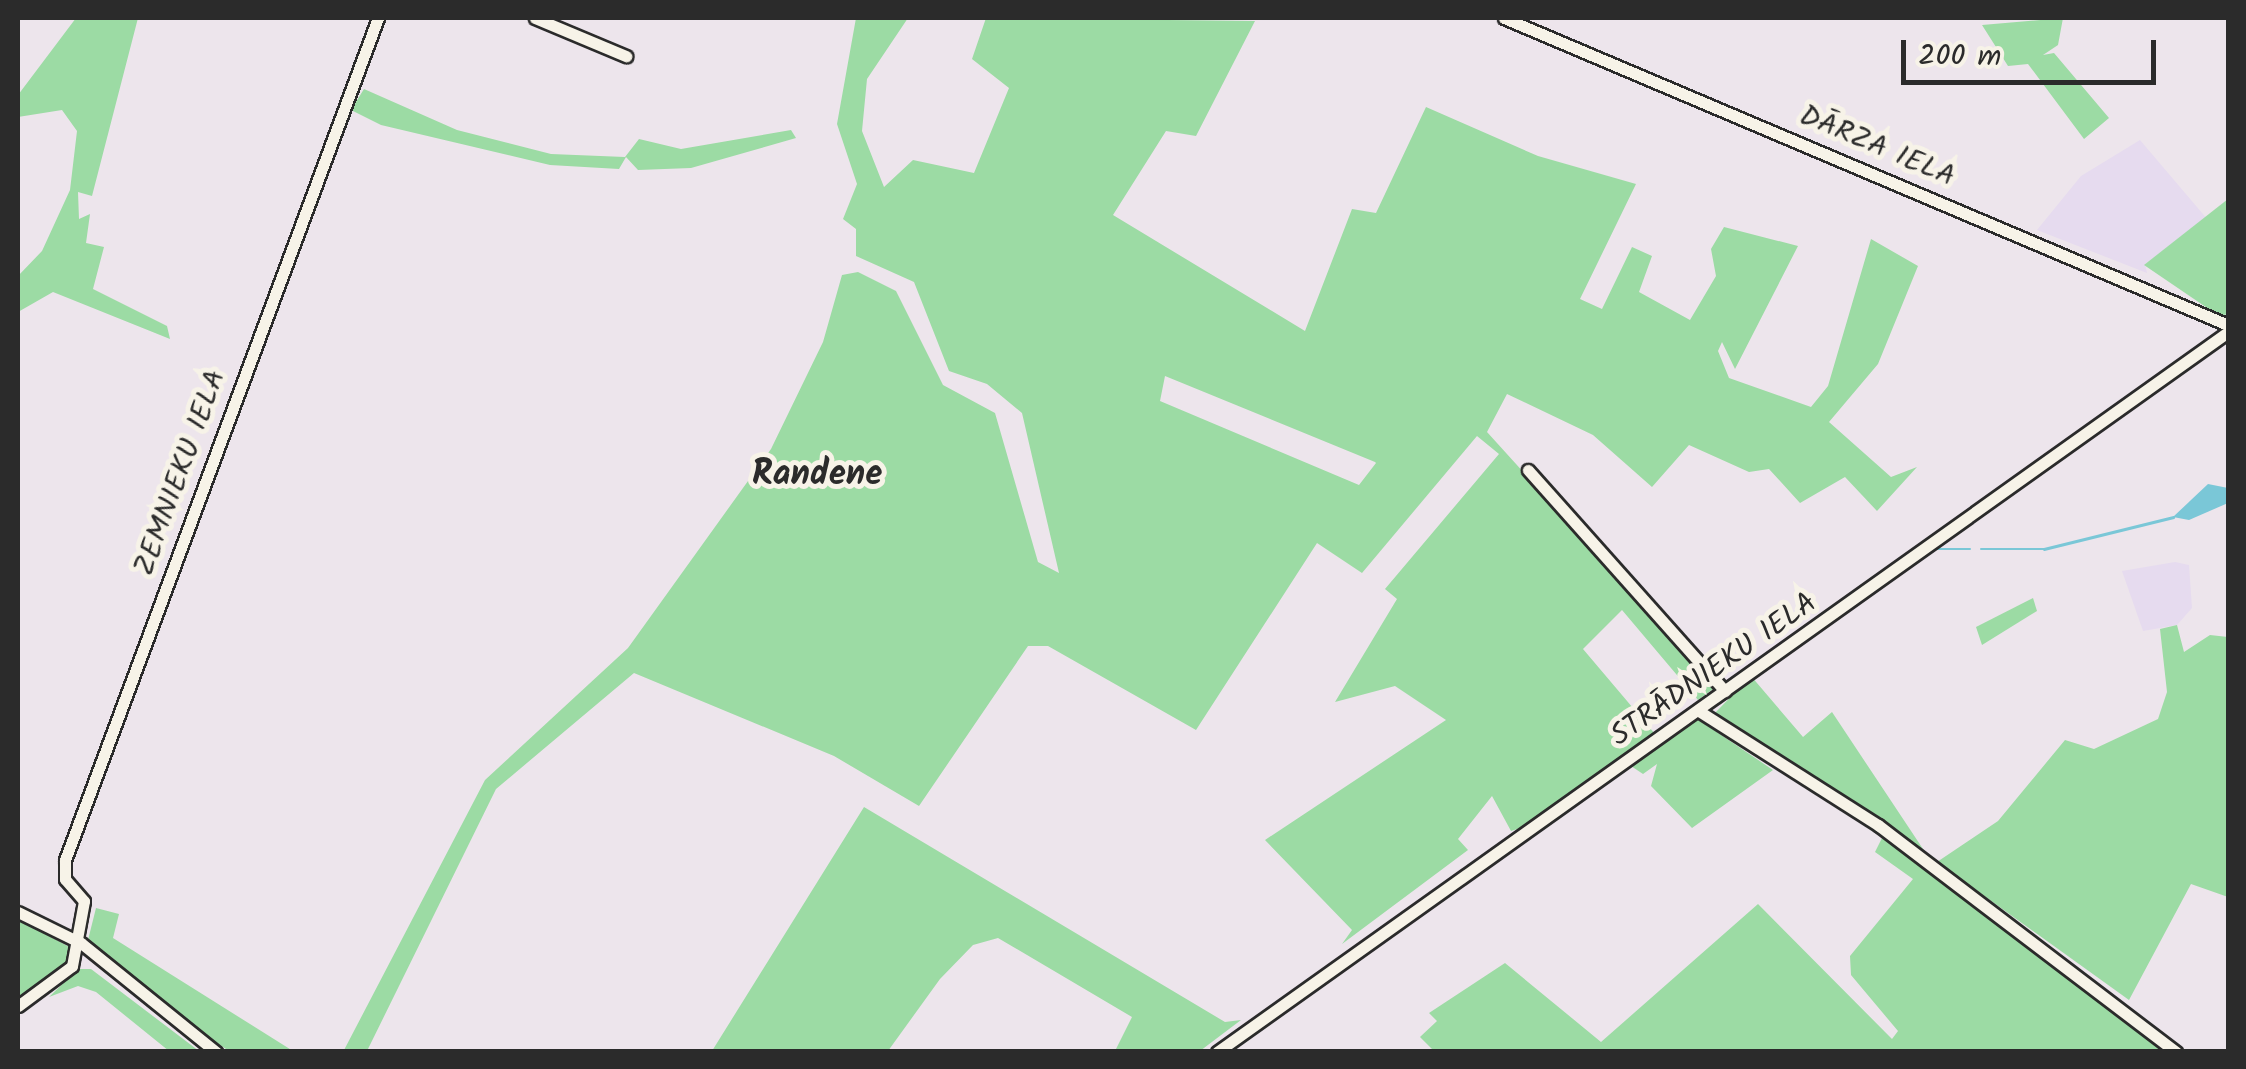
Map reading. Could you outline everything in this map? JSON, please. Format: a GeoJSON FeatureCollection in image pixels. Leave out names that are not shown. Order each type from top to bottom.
{"type":"FeatureCollection","features":[{"type":"Feature","properties":{"kind":"street","name":"ZEMNIEKU IELA"},"geometry":{"type":"LineString","coordinates":[[81,943],[84,901],[65,879],[65,860],[378,18]]}},
{"type":"Feature","properties":{"kind":"street"},"geometry":{"type":"LineString","coordinates":[[535,18],[626,56]]}},
{"type":"Feature","properties":{"kind":"street","name":"DĀRZA IELA"},"geometry":{"type":"LineString","coordinates":[[1504,18],[2228,329]]}},
{"type":"Feature","properties":{"kind":"street","name":"STRĀDNIEKU IELA"},"geometry":{"type":"LineString","coordinates":[[1221,1048],[1699,711],[2228,329]]}},
{"type":"Feature","properties":{"kind":"street"},"geometry":{"type":"LineString","coordinates":[[1528,470],[1725,691]]}},
{"type":"Feature","properties":{"kind":"street"},"geometry":{"type":"LineString","coordinates":[[1699,711],[1878,826],[2176,1052]]}},
{"type":"Feature","properties":{"kind":"street"},"geometry":{"type":"LineString","coordinates":[[18,912],[81,943],[216,1052]]}},
{"type":"Feature","properties":{"kind":"street"},"geometry":{"type":"LineString","coordinates":[[18,1006],[63,980],[81,943]]}},
{"type":"Feature","properties":{"kind":"shaded area"},"geometry":{"type":"Polygon","coordinates":[[[2140,140],[2208,220],[2145,264],[2147,273],[2037,230],[2081,176],[2140,140]]]}},
{"type":"Feature","properties":{"kind":"shaded area"},"geometry":{"type":"Polygon","coordinates":[[[2175,562],[2189,565],[2192,608],[2177,625],[2143,631],[2122,571],[2175,562]]]}},
{"type":"Feature","properties":{"kind":"green space"},"geometry":{"type":"Polygon","coordinates":[[[76,18],[138,18],[92,196],[78,192],[79,219],[90,214],[86,243],[104,247],[93,289],[167,326],[170,339],[53,292],[18,312],[18,276],[42,251],[70,190],[77,131],[62,110],[18,117],[18,95],[76,18]]]}},
{"type":"Feature","properties":{"kind":"green space"},"geometry":{"type":"Polygon","coordinates":[[[856,18],[908,18],[867,79],[862,131],[884,187],[913,160],[974,173],[1009,88],[972,59],[986,18],[1255,21],[1196,136],[1166,131],[1113,215],[1305,331],[1352,209],[1376,213],[1426,107],[1538,156],[1636,184],[1580,299],[1602,309],[1632,247],[1652,256],[1639,292],[1690,320],[1716,276],[1711,249],[1724,227],[1798,246],[1735,369],[1722,342],[1718,351],[1729,378],[1811,407],[1828,386],[1871,239],[1918,266],[1878,364],[1829,422],[1891,477],[1917,467],[1877,511],[1845,477],[1800,503],[1769,469],[1749,472],[1689,445],[1652,487],[1593,435],[1507,394],[1487,432],[1717,686],[1698,700],[1622,610],[1583,649],[1655,734],[1527,826],[1511,831],[1492,796],[1458,839],[1468,850],[1342,944],[1352,930],[1265,840],[1446,720],[1395,686],[1335,702],[1397,599],[1385,589],[1499,454],[1477,436],[1362,573],[1317,543],[1196,730],[1048,646],[1028,646],[919,806],[834,756],[634,673],[496,789],[367,1051],[343,1052],[485,780],[628,648],[771,449],[823,342],[842,275],[858,272],[896,291],[943,385],[995,413],[1038,562],[1059,573],[1022,413],[987,384],[949,371],[914,282],[856,256],[856,229],[843,219],[857,184],[837,124],[856,18]],[[1165,376],[1160,401],[1359,485],[1376,463],[1165,376]]]}},
{"type":"Feature","properties":{"kind":"green space"},"geometry":{"type":"Polygon","coordinates":[[[2063,18],[2058,45],[2043,55],[2054,53],[2109,118],[2084,139],[2028,64],[2008,66],[1982,25],[2063,18]]]}},
{"type":"Feature","properties":{"kind":"green space"},"geometry":{"type":"Polygon","coordinates":[[[364,89],[457,130],[551,154],[625,157],[639,139],[681,149],[791,130],[796,138],[691,168],[638,170],[626,157],[619,169],[550,165],[381,125],[351,110],[364,89]]]}},
{"type":"Feature","properties":{"kind":"green space"},"geometry":{"type":"Polygon","coordinates":[[[2228,199],[2228,314],[2219,316],[2144,265],[2228,199]]]}},
{"type":"Feature","properties":{"kind":"green space"},"geometry":{"type":"Polygon","coordinates":[[[2033,598],[2037,611],[1982,645],[1976,627],[2033,598]]]}},
{"type":"Feature","properties":{"kind":"green space"},"geometry":{"type":"Polygon","coordinates":[[[2177,625],[2184,652],[2210,635],[2228,637],[2228,897],[2191,884],[2129,1000],[1937,862],[1998,821],[2065,740],[2094,749],[2158,719],[2167,692],[2160,629],[2177,625]]]}},
{"type":"Feature","properties":{"kind":"green space"},"geometry":{"type":"Polygon","coordinates":[[[1751,676],[1803,737],[1832,712],[1927,855],[1714,714],[1751,676]]]}},
{"type":"Feature","properties":{"kind":"green space"},"geometry":{"type":"Polygon","coordinates":[[[1696,718],[1773,770],[1692,828],[1651,786],[1657,764],[1643,774],[1631,766],[1696,718]]]}},
{"type":"Feature","properties":{"kind":"green space"},"geometry":{"type":"Polygon","coordinates":[[[864,807],[1225,1022],[1241,1020],[1200,1051],[1115,1051],[1132,1017],[998,938],[973,945],[940,979],[888,1051],[712,1051],[864,807]]]}},
{"type":"Feature","properties":{"kind":"green space"},"geometry":{"type":"Polygon","coordinates":[[[1883,836],[2167,1051],[1435,1052],[1420,1037],[1437,1021],[1429,1013],[1505,963],[1601,1042],[1758,904],[1892,1039],[1898,1031],[1851,975],[1850,956],[1913,879],[1875,852],[1883,836]]]}},
{"type":"Feature","properties":{"kind":"green space"},"geometry":{"type":"Polygon","coordinates":[[[96,908],[119,914],[113,938],[293,1051],[229,1051],[186,1022],[87,944],[96,908]]]}},
{"type":"Feature","properties":{"kind":"green space"},"geometry":{"type":"Polygon","coordinates":[[[18,919],[73,949],[61,970],[18,1000],[18,919]]]}},
{"type":"Feature","properties":{"kind":"green space"},"geometry":{"type":"Polygon","coordinates":[[[78,969],[91,969],[199,1051],[169,1051],[96,992],[78,986],[49,997],[78,969]]]}},
{"type":"Feature","properties":{"kind":"water"},"geometry":{"type":"Polygon","coordinates":[[[2208,484],[2228,488],[2228,503],[2189,520],[2173,517],[2208,484]]]}},
{"type":"Feature","properties":{"kind":"waterway"},"geometry":{"type":"LineString","coordinates":[[1981,549],[2044,549],[2173,517]]}},
{"type":"Feature","properties":{"kind":"waterway"},"geometry":{"type":"LineString","coordinates":[[1937,549],[1970,549]]}},
{"type":"Feature","properties":{"kind":"district","name":"Randene"},"geometry":{"type":"Point","coordinates":[817,475]}}]}
